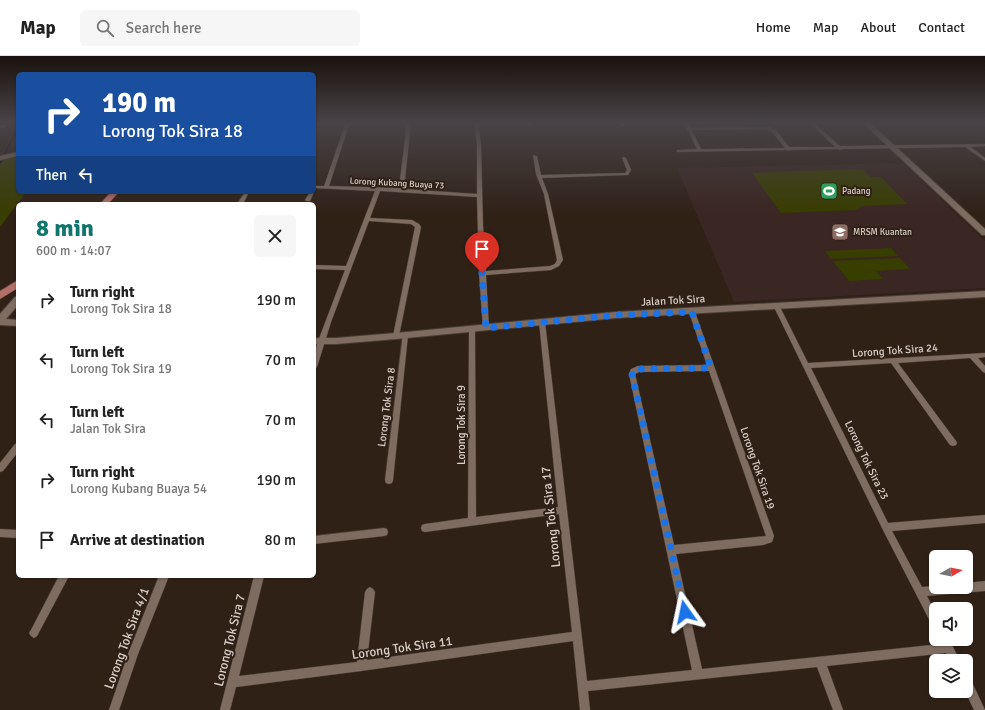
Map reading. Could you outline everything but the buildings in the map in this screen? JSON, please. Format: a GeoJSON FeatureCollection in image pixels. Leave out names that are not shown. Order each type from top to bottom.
{"type":"FeatureCollection","features":[{"type":"Feature","properties":{"kind":"main road"},"geometry":{"type":"LineString","coordinates":[[106,202],[113,194]]}},
{"type":"Feature","properties":{"kind":"main road"},"geometry":{"type":"LineString","coordinates":[[0,296],[16,286]]}},
{"type":"Feature","properties":{"kind":"street"},"geometry":{"type":"LineString","coordinates":[[326,187],[338,153]]}},
{"type":"Feature","properties":{"kind":"street"},"geometry":{"type":"LineString","coordinates":[[401,190],[405,153]]}},
{"type":"Feature","properties":{"kind":"street"},"geometry":{"type":"LineString","coordinates":[[479,153],[482,273],[486,328]]}},
{"type":"Feature","properties":{"kind":"street"},"geometry":{"type":"LineString","coordinates":[[897,153],[985,233]]}},
{"type":"Feature","properties":{"kind":"street"},"geometry":{"type":"LineString","coordinates":[[976,153],[985,160]]}},
{"type":"Feature","properties":{"kind":"street"},"geometry":{"type":"LineString","coordinates":[[0,158],[16,154]]}},
{"type":"Feature","properties":{"kind":"street"},"geometry":{"type":"LineString","coordinates":[[482,273],[551,268],[559,263],[546,194],[539,176],[535,156]]}},
{"type":"Feature","properties":{"kind":"street"},"geometry":{"type":"LineString","coordinates":[[539,176],[626,174],[629,170],[624,158]]}},
{"type":"Feature","properties":{"kind":"street","name":"Lorong Kubang Buaya 73"},"geometry":{"type":"LineString","coordinates":[[316,189],[326,187],[401,190],[480,196]]}},
{"type":"Feature","properties":{"kind":"street"},"geometry":{"type":"LineString","coordinates":[[316,354],[318,341],[368,219],[378,189]]}},
{"type":"Feature","properties":{"kind":"street"},"geometry":{"type":"LineString","coordinates":[[308,200],[311,194]]}},
{"type":"Feature","properties":{"kind":"street","name":"Lorong Tok Sira 8"},"geometry":{"type":"LineString","coordinates":[[368,219],[412,222],[418,227],[401,336],[389,480]]}},
{"type":"Feature","properties":{"kind":"street"},"geometry":{"type":"LineString","coordinates":[[316,267],[348,268]]}},
{"type":"Feature","properties":{"kind":"street","name":"Jalan Tok Sira"},"geometry":{"type":"LineString","coordinates":[[318,341],[401,336],[641,314],[985,294]]}},
{"type":"Feature","properties":{"kind":"street"},"geometry":{"type":"LineString","coordinates":[[0,321],[16,301]]}},
{"type":"Feature","properties":{"kind":"street","name":"Lorong Tok Sira 23"},"geometry":{"type":"LineString","coordinates":[[777,307],[886,527],[929,610]]}},
{"type":"Feature","properties":{"kind":"street","name":"Lorong Tok Sira 19"},"geometry":{"type":"LineString","coordinates":[[671,550],[767,540],[770,536],[692,312]]}},
{"type":"Feature","properties":{"kind":"street"},"geometry":{"type":"LineString","coordinates":[[0,321],[16,323]]}},
{"type":"Feature","properties":{"kind":"street","name":"Lorong Tok Sira 17"},"geometry":{"type":"LineString","coordinates":[[542,322],[584,710]]}},
{"type":"Feature","properties":{"kind":"street","name":"Lorong Tok Sira 9"},"geometry":{"type":"LineString","coordinates":[[472,329],[472,521]]}},
{"type":"Feature","properties":{"kind":"street","name":"Lorong Tok Sira 24"},"geometry":{"type":"LineString","coordinates":[[807,366],[985,355]]}},
{"type":"Feature","properties":{"kind":"street"},"geometry":{"type":"LineString","coordinates":[[972,356],[985,370]]}},
{"type":"Feature","properties":{"kind":"street"},"geometry":{"type":"LineString","coordinates":[[893,361],[953,443]]}},
{"type":"Feature","properties":{"kind":"street"},"geometry":{"type":"LineString","coordinates":[[698,673],[632,374],[633,371],[638,369],[711,368]]}},
{"type":"Feature","properties":{"kind":"street"},"geometry":{"type":"LineString","coordinates":[[0,469],[16,449]]}},
{"type":"Feature","properties":{"kind":"street"},"geometry":{"type":"LineString","coordinates":[[425,528],[562,510]]}},
{"type":"Feature","properties":{"kind":"street"},"geometry":{"type":"LineString","coordinates":[[886,527],[985,519]]}},
{"type":"Feature","properties":{"kind":"street"},"geometry":{"type":"LineString","coordinates":[[316,540],[384,532]]}},
{"type":"Feature","properties":{"kind":"street"},"geometry":{"type":"LineString","coordinates":[[0,533],[16,534]]}},
{"type":"Feature","properties":{"kind":"street"},"geometry":{"type":"LineString","coordinates":[[34,633],[63,578]]}},
{"type":"Feature","properties":{"kind":"street","name":"Lorong Tok Sira 4/1"},"geometry":{"type":"LineString","coordinates":[[114,710],[163,578]]}},
{"type":"Feature","properties":{"kind":"street","name":"Lorong Tok Sira 7"},"geometry":{"type":"LineString","coordinates":[[225,710],[258,578]]}},
{"type":"Feature","properties":{"kind":"street"},"geometry":{"type":"LineString","coordinates":[[920,592],[985,586]]}},
{"type":"Feature","properties":{"kind":"street"},"geometry":{"type":"LineString","coordinates":[[361,666],[370,592]]}},
{"type":"Feature","properties":{"kind":"street","name":"Lorong Tok Sira 11"},"geometry":{"type":"LineString","coordinates":[[232,682],[361,666],[576,636]]}},
{"type":"Feature","properties":{"kind":"street"},"geometry":{"type":"LineString","coordinates":[[582,687],[698,673],[820,661],[931,646]]}},
{"type":"Feature","properties":{"kind":"street"},"geometry":{"type":"LineString","coordinates":[[820,661],[838,710]]}},
{"type":"Feature","properties":{"kind":"street"},"geometry":{"type":"LineString","coordinates":[[973,696],[980,710]]}},
{"type":"Feature","properties":{"kind":"shaded area","name":"MRSM Kuantan"},"geometry":{"type":"Polygon","coordinates":[[[903,163],[985,241],[985,288],[734,302],[677,168],[903,163]]]}},
{"type":"Feature","properties":{"kind":"green space"},"geometry":{"type":"Polygon","coordinates":[[[16,156],[16,194],[25,194],[19,202],[16,202],[16,205],[0,227],[0,160],[16,156]]]}},
{"type":"Feature","properties":{"kind":"green space","name":"Padang"},"geometry":{"type":"Polygon","coordinates":[[[853,169],[864,170],[871,177],[881,177],[907,204],[862,206],[856,210],[781,213],[752,173],[853,169]]]}},
{"type":"Feature","properties":{"kind":"green space"},"geometry":{"type":"Polygon","coordinates":[[[891,248],[898,256],[831,259],[825,251],[891,248]]]}},
{"type":"Feature","properties":{"kind":"green space"},"geometry":{"type":"Polygon","coordinates":[[[900,258],[910,269],[876,271],[883,279],[849,281],[833,261],[900,258]]]}},
{"type":"Feature","properties":{"kind":"waterway"},"geometry":{"type":"LineString","coordinates":[[0,163],[3,159]]}},
{"type":"Feature","properties":{"kind":"place","name":"Padang"},"geometry":{"type":"Point","coordinates":[829,191]}},
{"type":"Feature","properties":{"kind":"place","name":"MRSM Kuantan"},"geometry":{"type":"Point","coordinates":[840,232]}},
{"type":"Feature","properties":{"kind":"route"},"geometry":{"type":"LineString","coordinates":[[482,273],[486,328],[616,315],[692,312],[711,368],[638,369],[633,371],[632,374],[685,612]]}}]}
